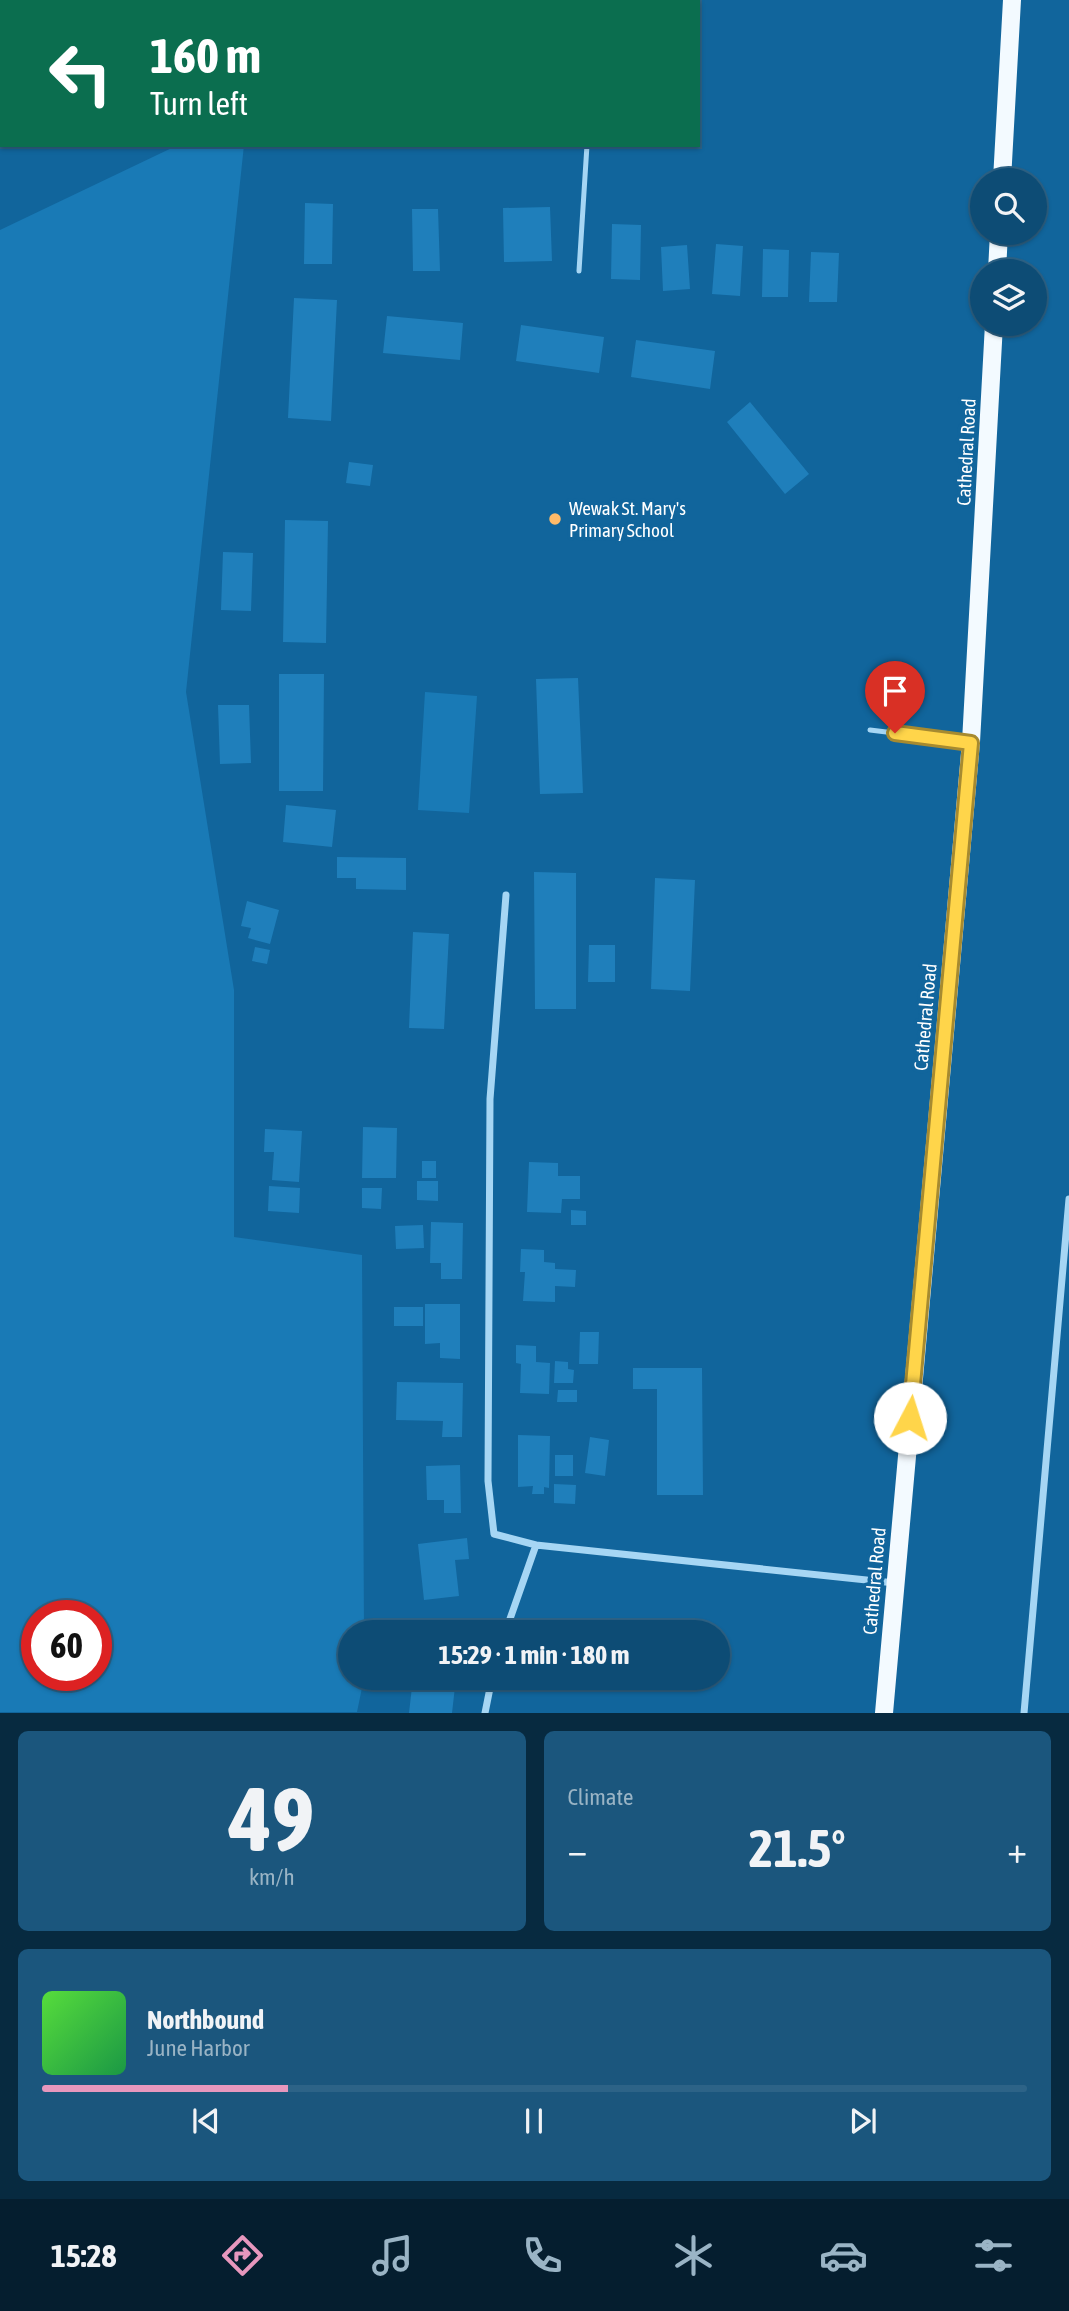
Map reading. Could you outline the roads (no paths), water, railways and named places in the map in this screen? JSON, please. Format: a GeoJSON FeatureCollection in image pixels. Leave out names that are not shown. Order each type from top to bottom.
{"type":"FeatureCollection","features":[{"type":"Feature","properties":{"kind":"main road"},"geometry":{"type":"LineString","coordinates":[[1003,168],[1012,0]]}},
{"type":"Feature","properties":{"kind":"main road","name":"Cathedral Road"},"geometry":{"type":"LineString","coordinates":[[884,1713],[971,743],[993,336]]}},
{"type":"Feature","properties":{"kind":"street"},"geometry":{"type":"LineString","coordinates":[[506,895],[490,1099],[488,1481],[494,1534],[536,1545],[895,1584]]}},
{"type":"Feature","properties":{"kind":"street"},"geometry":{"type":"LineString","coordinates":[[1024,1713],[1069,1199]]}},
{"type":"Feature","properties":{"kind":"street"},"geometry":{"type":"LineString","coordinates":[[510,1620],[536,1545]]}},
{"type":"Feature","properties":{"kind":"street"},"geometry":{"type":"LineString","coordinates":[[485,1713],[490,1690]]}},
{"type":"Feature","properties":{"kind":"lane"},"geometry":{"type":"LineString","coordinates":[[579,271],[587,147]]}},
{"type":"Feature","properties":{"kind":"lane"},"geometry":{"type":"LineString","coordinates":[[870,730],[971,743]]}},
{"type":"Feature","properties":{"kind":"place","name":"Wewak St. Mary's Primary School"},"geometry":{"type":"Point","coordinates":[555,519]}}]}
